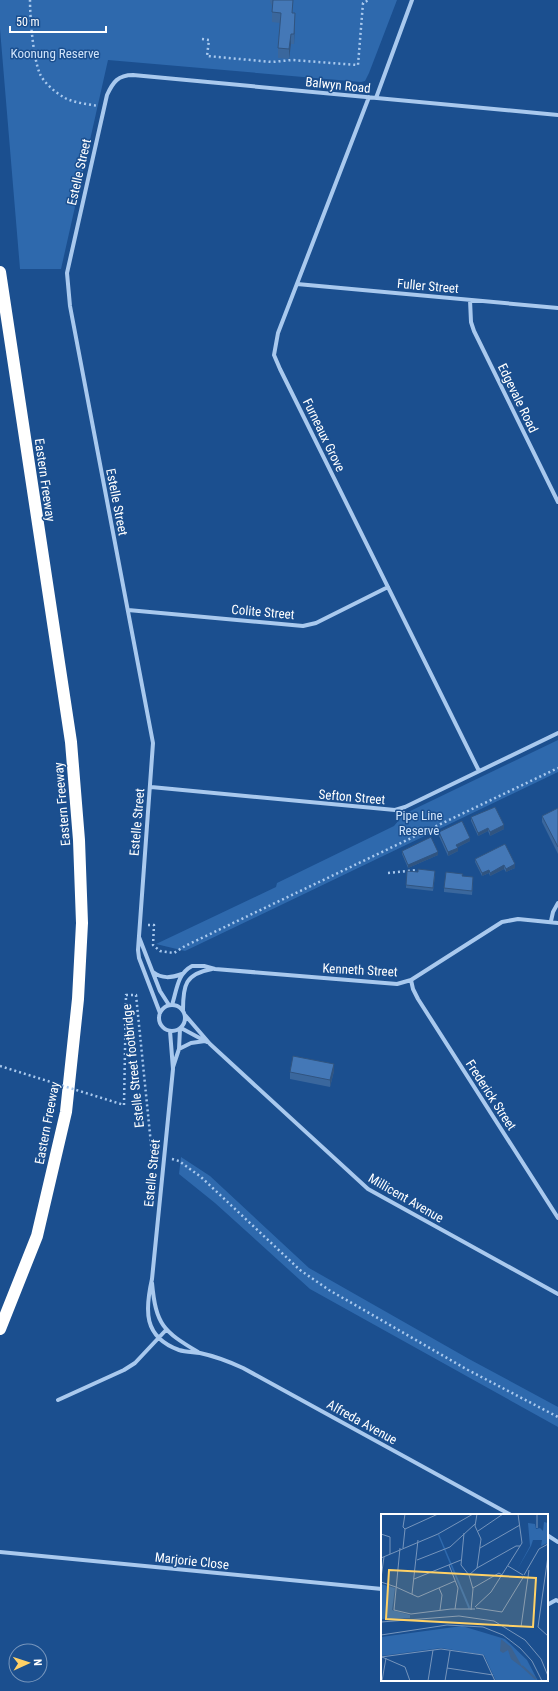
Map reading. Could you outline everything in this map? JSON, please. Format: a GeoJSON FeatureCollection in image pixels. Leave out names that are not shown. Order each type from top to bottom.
{"type":"FeatureCollection","features":[{"type":"Feature","properties":{"kind":"highway","name":"Eastern Freeway"},"geometry":{"type":"LineString","coordinates":[[0,272],[71,742],[79,840],[82,923],[78,999],[66,1112],[37,1236],[0,1329]]}},
{"type":"Feature","properties":{"kind":"street"},"geometry":{"type":"LineString","coordinates":[[376,98],[412,0]]}},
{"type":"Feature","properties":{"kind":"street","name":"Balwyn Road"},"geometry":{"type":"LineString","coordinates":[[117,79],[126,75],[133,75],[558,115]]}},
{"type":"Feature","properties":{"kind":"street","name":"Estelle Street"},"geometry":{"type":"LineString","coordinates":[[117,79],[111,85],[104,107],[67,273],[67,284],[153,744],[138,950],[139,958],[160,1013]]}},
{"type":"Feature","properties":{"kind":"street","name":"Furneaux Grove"},"geometry":{"type":"LineString","coordinates":[[369,97],[276,341],[274,355],[276,362],[479,771]]}},
{"type":"Feature","properties":{"kind":"street","name":"Fuller Street"},"geometry":{"type":"LineString","coordinates":[[297,284],[558,308]]}},
{"type":"Feature","properties":{"kind":"street","name":"Edgevale Road"},"geometry":{"type":"LineString","coordinates":[[470,300],[471,322],[474,331],[558,502]]}},
{"type":"Feature","properties":{"kind":"street","name":"Colite Street"},"geometry":{"type":"LineString","coordinates":[[128,610],[303,626],[316,623],[388,587]]}},
{"type":"Feature","properties":{"kind":"street","name":"Sefton Street"},"geometry":{"type":"LineString","coordinates":[[150,788],[390,810],[400,809],[558,733]]}},
{"type":"Feature","properties":{"kind":"street"},"geometry":{"type":"LineString","coordinates":[[551,921],[553,912],[558,903]]}},
{"type":"Feature","properties":{"kind":"street","name":"Kenneth Street"},"geometry":{"type":"LineString","coordinates":[[182,974],[192,966],[204,966],[215,969],[390,984],[411,980],[502,922],[518,919],[551,921],[558,923]]}},
{"type":"Feature","properties":{"kind":"street","name":"Estelle Street"},"geometry":{"type":"LineString","coordinates":[[139,935],[160,991],[170,1005]]}},
{"type":"Feature","properties":{"kind":"street","name":"Kenneth Street"},"geometry":{"type":"LineString","coordinates":[[183,1010],[183,991],[188,979],[197,973],[215,969]]}},
{"type":"Feature","properties":{"kind":"street"},"geometry":{"type":"LineString","coordinates":[[151,970],[165,978],[182,974]]}},
{"type":"Feature","properties":{"kind":"street"},"geometry":{"type":"LineString","coordinates":[[170,1005],[178,980],[182,974]]}},
{"type":"Feature","properties":{"kind":"street","name":"Frederick Street"},"geometry":{"type":"LineString","coordinates":[[411,980],[418,999],[558,1218]]}},
{"type":"Feature","properties":{"kind":"street"},"geometry":{"type":"LineString","coordinates":[[170,1005],[180,1007],[185,1015],[185,1022],[181,1029],[170,1031],[166,1030],[159,1021],[160,1013],[163,1009],[170,1005]]}},
{"type":"Feature","properties":{"kind":"street","name":"Millicent Avenue"},"geometry":{"type":"LineString","coordinates":[[185,1015],[210,1044],[368,1189],[558,1294]]}},
{"type":"Feature","properties":{"kind":"street","name":"Estelle Street"},"geometry":{"type":"LineString","coordinates":[[159,1338],[152,1328],[147,1310],[152,1279],[173,1070],[179,1049],[181,1029]]}},
{"type":"Feature","properties":{"kind":"street","name":"Millicent Avenue"},"geometry":{"type":"LineString","coordinates":[[181,1029],[210,1044]]}},
{"type":"Feature","properties":{"kind":"street","name":"Estelle Street"},"geometry":{"type":"LineString","coordinates":[[170,1031],[173,1070]]}},
{"type":"Feature","properties":{"kind":"street"},"geometry":{"type":"LineString","coordinates":[[179,1049],[191,1043],[205,1041]]}},
{"type":"Feature","properties":{"kind":"street","name":"Estelle Street"},"geometry":{"type":"LineString","coordinates":[[152,1279],[156,1313],[166,1330]]}},
{"type":"Feature","properties":{"kind":"street"},"geometry":{"type":"LineString","coordinates":[[58,1400],[124,1370],[135,1363],[166,1330]]}},
{"type":"Feature","properties":{"kind":"street","name":"Alfreda Avenue"},"geometry":{"type":"LineString","coordinates":[[166,1330],[174,1338],[201,1353],[243,1368],[510,1514]]}},
{"type":"Feature","properties":{"kind":"street","name":"Alfreda Avenue"},"geometry":{"type":"LineString","coordinates":[[159,1338],[180,1351],[201,1353]]}},
{"type":"Feature","properties":{"kind":"street"},"geometry":{"type":"LineString","coordinates":[[548,1535],[558,1542]]}},
{"type":"Feature","properties":{"kind":"street"},"geometry":{"type":"LineString","coordinates":[[552,1537],[558,1539]]}},
{"type":"Feature","properties":{"kind":"street","name":"Marjorie Close"},"geometry":{"type":"LineString","coordinates":[[0,1552],[381,1589]]}},
{"type":"Feature","properties":{"kind":"path"},"geometry":{"type":"LineString","coordinates":[[30,0],[34,45],[40,74],[49,86],[64,98],[83,104],[104,107]]}},
{"type":"Feature","properties":{"kind":"path"},"geometry":{"type":"LineString","coordinates":[[202,39],[209,40],[207,56],[272,62],[292,60],[358,66],[363,3],[369,0]]}},
{"type":"Feature","properties":{"kind":"path"},"geometry":{"type":"LineString","coordinates":[[139,924],[154,926],[153,941],[156,948],[160,951],[174,953],[558,768]]}},
{"type":"Feature","properties":{"kind":"path"},"geometry":{"type":"LineString","coordinates":[[388,873],[417,870]]}},
{"type":"Feature","properties":{"kind":"path","name":"Estelle Street footbridge"},"geometry":{"type":"LineString","coordinates":[[0,1066],[124,1105],[126,995],[136,995],[152,1154],[153,1157],[164,1158]]}},
{"type":"Feature","properties":{"kind":"path"},"geometry":{"type":"LineString","coordinates":[[164,1158],[179,1161],[189,1167],[300,1270],[329,1290],[488,1381],[558,1417]]}},
{"type":"Feature","properties":{"kind":"green space","name":"Koonung Reserve"},"geometry":{"type":"Polygon","coordinates":[[[0,0],[397,0],[369,73],[365,81],[361,82],[108,60],[61,269],[20,269],[0,29],[0,0]]]}},
{"type":"Feature","properties":{"kind":"green space","name":"Pipe Line Reserve"},"geometry":{"type":"Polygon","coordinates":[[[558,740],[558,772],[185,951],[156,944],[276,887],[277,883],[394,826],[404,814],[558,740]]]}},
{"type":"Feature","properties":{"kind":"green space"},"geometry":{"type":"Polygon","coordinates":[[[181,1157],[210,1176],[309,1268],[469,1359],[558,1407],[558,1427],[310,1289],[215,1203],[179,1174],[181,1157]]]}},
{"type":"Feature","properties":{"kind":"building"},"geometry":{"type":"Polygon","coordinates":[[[273,0],[293,0],[292,13],[295,13],[294,34],[291,34],[289,49],[278,48],[281,13],[272,12],[273,0]]]}},
{"type":"Feature","properties":{"kind":"building"},"geometry":{"type":"Polygon","coordinates":[[[495,807],[504,825],[490,832],[488,828],[478,833],[471,817],[495,807]]]}},
{"type":"Feature","properties":{"kind":"building"},"geometry":{"type":"Polygon","coordinates":[[[558,808],[558,847],[542,816],[558,808]]]}},
{"type":"Feature","properties":{"kind":"building"},"geometry":{"type":"Polygon","coordinates":[[[462,821],[470,838],[456,845],[458,848],[448,852],[439,832],[462,821]]]}},
{"type":"Feature","properties":{"kind":"building"},"geometry":{"type":"Polygon","coordinates":[[[431,837],[438,852],[408,865],[402,851],[431,837]]]}},
{"type":"Feature","properties":{"kind":"building"},"geometry":{"type":"Polygon","coordinates":[[[505,844],[515,864],[506,869],[504,865],[490,873],[489,870],[482,873],[475,859],[505,844]]]}},
{"type":"Feature","properties":{"kind":"building"},"geometry":{"type":"Polygon","coordinates":[[[418,869],[435,871],[433,888],[406,885],[407,871],[418,872],[418,869]]]}},
{"type":"Feature","properties":{"kind":"building"},"geometry":{"type":"Polygon","coordinates":[[[446,872],[473,877],[472,891],[444,888],[446,872]]]}},
{"type":"Feature","properties":{"kind":"building"},"geometry":{"type":"Polygon","coordinates":[[[293,1056],[334,1064],[330,1080],[290,1072],[293,1056]]]}}]}
